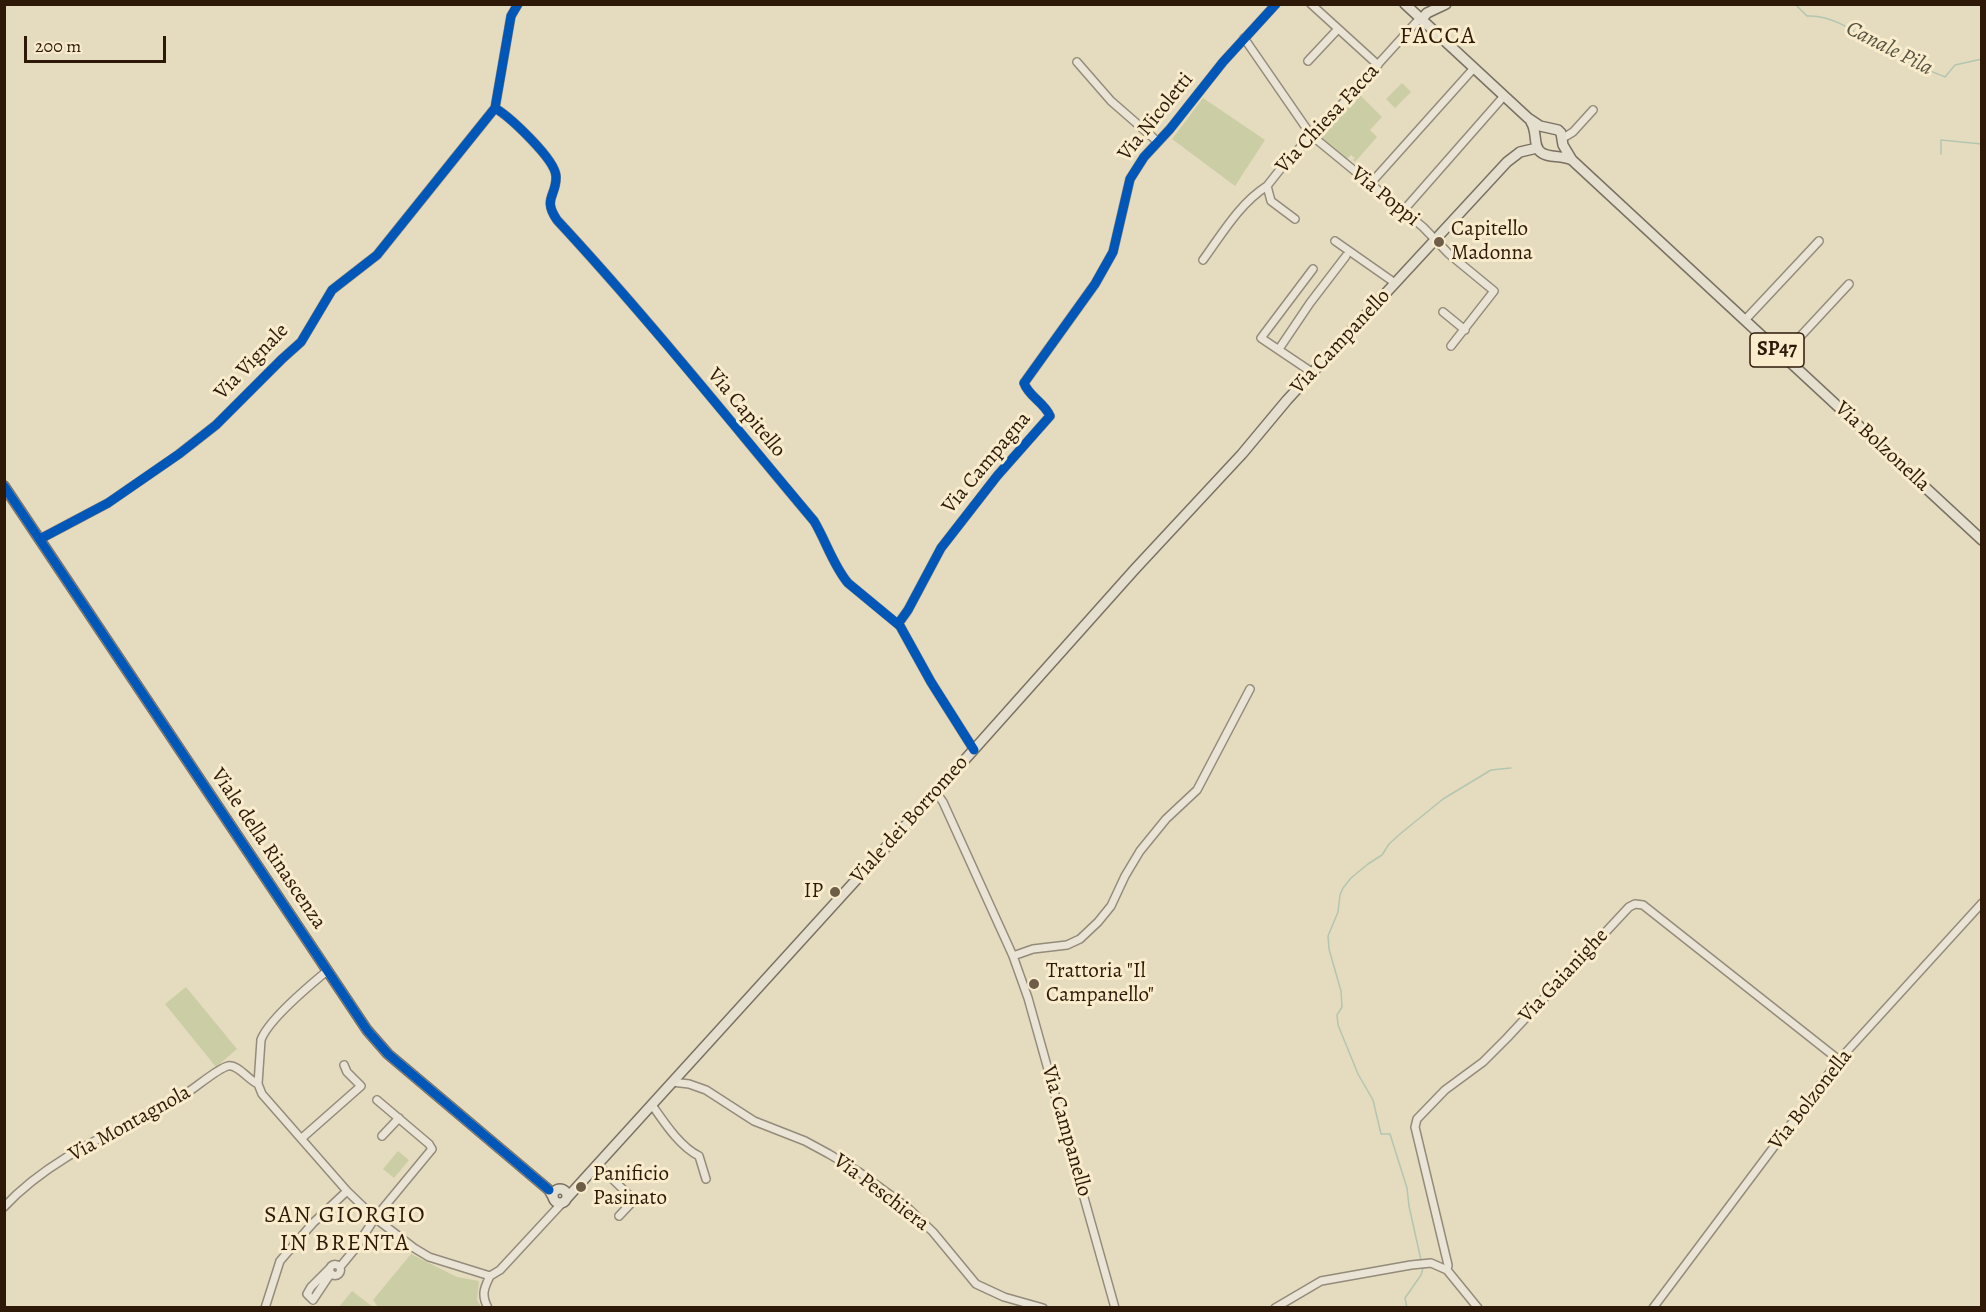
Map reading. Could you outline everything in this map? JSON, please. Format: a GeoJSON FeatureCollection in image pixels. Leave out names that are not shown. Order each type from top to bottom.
{"type":"FeatureCollection","features":[{"type":"Feature","properties":{"kind":"main road","name":"SP47"},"geometry":{"type":"LineString","coordinates":[[1405,4],[1528,118],[1533,125],[1537,148]]}},
{"type":"Feature","properties":{"kind":"main road"},"geometry":{"type":"LineString","coordinates":[[1420,19],[1443,6]]}},
{"type":"Feature","properties":{"kind":"main road"},"geometry":{"type":"LineString","coordinates":[[1429,27],[1443,6]]}},
{"type":"Feature","properties":{"kind":"main road","name":"SP47"},"geometry":{"type":"LineString","coordinates":[[1528,118],[1546,128]]}},
{"type":"Feature","properties":{"kind":"main road"},"geometry":{"type":"LineString","coordinates":[[1536,137],[1541,130],[1546,128]]}},
{"type":"Feature","properties":{"kind":"main road","name":"Via Bolzonella"},"geometry":{"type":"LineString","coordinates":[[1546,128],[1558,130],[1572,160],[1982,540]]}},
{"type":"Feature","properties":{"kind":"main road"},"geometry":{"type":"LineString","coordinates":[[1555,155],[1559,152],[1563,141]]}},
{"type":"Feature","properties":{"kind":"main road","name":"Via Bolzonella"},"geometry":{"type":"LineString","coordinates":[[1537,148],[1543,154],[1572,160]]}},
{"type":"Feature","properties":{"kind":"main road","name":"Via Campanello"},"geometry":{"type":"LineString","coordinates":[[1287,400],[1506,162],[1520,153],[1537,148]]}},
{"type":"Feature","properties":{"kind":"main road","name":"Viale dei Borromeo"},"geometry":{"type":"LineString","coordinates":[[558,1195],[577,1185],[652,1105],[1135,569],[1242,454],[1287,400]]}},
{"type":"Feature","properties":{"kind":"main road","name":"Viale della Rinascenza"},"geometry":{"type":"LineString","coordinates":[[4,486],[367,1030],[388,1053],[558,1195]]}},
{"type":"Feature","properties":{"kind":"street","name":"Via Vignale"},"geometry":{"type":"LineString","coordinates":[[40,539],[108,503],[216,425],[282,358],[301,342],[332,290],[377,255],[495,108],[511,16],[518,4]]}},
{"type":"Feature","properties":{"kind":"street","name":"Via Nicoletti"},"geometry":{"type":"LineString","coordinates":[[1101,272],[1113,252],[1134,171],[1244,38],[1276,4]]}},
{"type":"Feature","properties":{"kind":"street"},"geometry":{"type":"LineString","coordinates":[[1311,4],[1378,65]]}},
{"type":"Feature","properties":{"kind":"street","name":"Via Chiesa Facca"},"geometry":{"type":"LineString","coordinates":[[1295,219],[1271,201],[1267,186],[1286,162],[1420,19]]}},
{"type":"Feature","properties":{"kind":"street"},"geometry":{"type":"LineString","coordinates":[[1308,62],[1338,29]]}},
{"type":"Feature","properties":{"kind":"street","name":"Via Poppi"},"geometry":{"type":"LineString","coordinates":[[1244,38],[1311,135],[1403,211],[1494,291],[1451,346]]}},
{"type":"Feature","properties":{"kind":"street"},"geometry":{"type":"LineString","coordinates":[[1077,62],[1111,101],[1158,142]]}},
{"type":"Feature","properties":{"kind":"street"},"geometry":{"type":"LineString","coordinates":[[1370,184],[1474,68]]}},
{"type":"Feature","properties":{"kind":"street"},"geometry":{"type":"LineString","coordinates":[[1403,211],[1504,96]]}},
{"type":"Feature","properties":{"kind":"street","name":"Via Capitello"},"geometry":{"type":"LineString","coordinates":[[495,108],[505,115],[552,163],[556,177],[550,203],[557,220],[658,333],[814,521],[841,574],[898,624],[974,750]]}},
{"type":"Feature","properties":{"kind":"street"},"geometry":{"type":"LineString","coordinates":[[1563,141],[1593,110]]}},
{"type":"Feature","properties":{"kind":"street"},"geometry":{"type":"LineString","coordinates":[[1203,260],[1242,207],[1267,186]]}},
{"type":"Feature","properties":{"kind":"street","name":"Via Campanello"},"geometry":{"type":"LineString","coordinates":[[1335,240],[1395,283]]}},
{"type":"Feature","properties":{"kind":"street"},"geometry":{"type":"LineString","coordinates":[[1745,320],[1819,241]]}},
{"type":"Feature","properties":{"kind":"street"},"geometry":{"type":"LineString","coordinates":[[1279,349],[1346,256]]}},
{"type":"Feature","properties":{"kind":"street"},"geometry":{"type":"LineString","coordinates":[[1313,269],[1261,338],[1313,373]]}},
{"type":"Feature","properties":{"kind":"street","name":"Via Campagna"},"geometry":{"type":"LineString","coordinates":[[898,624],[908,610],[941,548],[997,476],[1050,416],[1047,409],[1027,391],[1024,383],[1101,272]]}},
{"type":"Feature","properties":{"kind":"street"},"geometry":{"type":"LineString","coordinates":[[1783,355],[1850,284]]}},
{"type":"Feature","properties":{"kind":"street"},"geometry":{"type":"LineString","coordinates":[[1443,312],[1465,330]]}},
{"type":"Feature","properties":{"kind":"street"},"geometry":{"type":"LineString","coordinates":[[1013,956],[1034,949],[1067,945],[1080,939],[1098,922],[1111,906],[1140,851],[1166,819],[1197,790],[1250,689]]}},
{"type":"Feature","properties":{"kind":"street","name":"Via Campanello"},"geometry":{"type":"LineString","coordinates":[[936,792],[943,802],[1013,956],[1028,998],[1116,1308]]}},
{"type":"Feature","properties":{"kind":"street","name":"Via Bolzonella"},"geometry":{"type":"LineString","coordinates":[[1653,1308],[1839,1060],[1982,903]]}},
{"type":"Feature","properties":{"kind":"street","name":"Via Gaianighe"},"geometry":{"type":"LineString","coordinates":[[1447,1270],[1442,1236],[1417,1138],[1415,1127],[1417,1119],[1445,1090],[1483,1062],[1629,907],[1635,904],[1643,905],[1839,1060]]}},
{"type":"Feature","properties":{"kind":"street"},"geometry":{"type":"LineString","coordinates":[[258,1084],[263,1034],[283,1011],[327,971]]}},
{"type":"Feature","properties":{"kind":"street","name":"Via Montagnola"},"geometry":{"type":"LineString","coordinates":[[4,1206],[42,1174],[79,1151],[184,1095],[230,1065],[237,1067],[250,1081],[258,1084],[262,1094],[347,1191],[375,1218],[429,1257],[490,1276]]}},
{"type":"Feature","properties":{"kind":"street"},"geometry":{"type":"LineString","coordinates":[[302,1138],[361,1086],[347,1072],[344,1065]]}},
{"type":"Feature","properties":{"kind":"street","name":"Via Peschiera"},"geometry":{"type":"LineString","coordinates":[[672,1082],[689,1084],[706,1090],[754,1120],[830,1154],[908,1208],[933,1232],[976,1284],[1004,1297],[1042,1308]]}},
{"type":"Feature","properties":{"kind":"street"},"geometry":{"type":"LineString","coordinates":[[330,1271],[338,1274],[340,1267],[375,1218],[432,1149],[377,1100]]}},
{"type":"Feature","properties":{"kind":"street"},"geometry":{"type":"LineString","coordinates":[[652,1105],[692,1153],[699,1156],[706,1179]]}},
{"type":"Feature","properties":{"kind":"street"},"geometry":{"type":"LineString","coordinates":[[382,1136],[399,1118]]}},
{"type":"Feature","properties":{"kind":"street"},"geometry":{"type":"LineString","coordinates":[[597,1164],[634,1200],[619,1216]]}},
{"type":"Feature","properties":{"kind":"street"},"geometry":{"type":"LineString","coordinates":[[265,1308],[280,1261],[313,1222],[347,1191]]}},
{"type":"Feature","properties":{"kind":"street"},"geometry":{"type":"LineString","coordinates":[[488,1308],[483,1298],[484,1287],[490,1276],[500,1270],[554,1211],[558,1195]]}},
{"type":"Feature","properties":{"kind":"street"},"geometry":{"type":"LineString","coordinates":[[1275,1308],[1321,1281],[1431,1263],[1447,1270],[1478,1308]]}},
{"type":"Feature","properties":{"kind":"green space"},"geometry":{"type":"Polygon","coordinates":[[[1402,83],[1411,92],[1395,108],[1386,99],[1402,83]]]}},
{"type":"Feature","properties":{"kind":"green space"},"geometry":{"type":"Polygon","coordinates":[[[1358,93],[1382,117],[1370,130],[1377,137],[1355,162],[1353,160],[1355,158],[1351,155],[1346,160],[1318,134],[1358,93]]]}},
{"type":"Feature","properties":{"kind":"green space"},"geometry":{"type":"Polygon","coordinates":[[[1203,98],[1265,140],[1235,186],[1172,139],[1203,98]]]}},
{"type":"Feature","properties":{"kind":"green space"},"geometry":{"type":"Polygon","coordinates":[[[186,987],[237,1049],[216,1067],[165,1004],[186,987]]]}},
{"type":"Feature","properties":{"kind":"green space"},"geometry":{"type":"Polygon","coordinates":[[[398,1151],[409,1160],[394,1178],[383,1169],[398,1151]]]}},
{"type":"Feature","properties":{"kind":"green space"},"geometry":{"type":"Polygon","coordinates":[[[411,1254],[457,1277],[479,1281],[477,1300],[481,1307],[378,1307],[373,1300],[411,1254]]]}},
{"type":"Feature","properties":{"kind":"green space"},"geometry":{"type":"Polygon","coordinates":[[[352,1291],[373,1307],[339,1307],[352,1291]]]}},
{"type":"Feature","properties":{"kind":"waterway","name":"Canale Pila"},"geometry":{"type":"LineString","coordinates":[[1795,4],[1807,16],[1818,16],[1839,23],[1895,56],[1945,77],[1955,65],[1982,59]]}},
{"type":"Feature","properties":{"kind":"waterway"},"geometry":{"type":"LineString","coordinates":[[1941,154],[1941,140],[1982,144]]}},
{"type":"Feature","properties":{"kind":"waterway"},"geometry":{"type":"LineString","coordinates":[[1421,1260],[1407,1188],[1390,1134],[1381,1134],[1373,1100],[1358,1074],[1338,1025],[1337,1015],[1342,1007],[1341,991],[1329,949],[1328,936],[1338,912],[1340,895],[1351,878],[1382,855],[1389,844],[1443,799],[1491,770],[1511,768]]}},
{"type":"Feature","properties":{"kind":"waterway"},"geometry":{"type":"LineString","coordinates":[[1407,1308],[1405,1298],[1421,1275],[1423,1268]]}},
{"type":"Feature","properties":{"kind":"cycle path"},"geometry":{"type":"LineString","coordinates":[[40,539],[108,503],[179,454],[216,425],[301,342],[332,290],[377,255],[495,108],[511,16],[518,4]]}},
{"type":"Feature","properties":{"kind":"cycle path"},"geometry":{"type":"LineString","coordinates":[[898,624],[908,610],[941,548],[997,476],[1050,416],[1024,383],[1095,284],[1113,252],[1130,179],[1144,157],[1170,129],[1223,62],[1276,4]]}},
{"type":"Feature","properties":{"kind":"cycle path"},"geometry":{"type":"LineString","coordinates":[[495,108],[531,139],[554,169],[556,183],[550,202],[557,220],[655,331],[814,521],[838,569],[848,583],[900,626],[931,682],[974,750]]}},
{"type":"Feature","properties":{"kind":"cycle path"},"geometry":{"type":"LineString","coordinates":[[4,486],[367,1030],[388,1054],[549,1190]]}},
{"type":"Feature","properties":{"kind":"place","name":"Capitello Madonna"},"geometry":{"type":"Point","coordinates":[1439,242]}},
{"type":"Feature","properties":{"kind":"place","name":"IP"},"geometry":{"type":"Point","coordinates":[835,892]}},
{"type":"Feature","properties":{"kind":"place","name":"Trattoria \"Il Campanello\""},"geometry":{"type":"Point","coordinates":[1034,984]}},
{"type":"Feature","properties":{"kind":"place","name":"Panificio Pasinato"},"geometry":{"type":"Point","coordinates":[581,1187]}},
{"type":"Feature","properties":{"kind":"district","name":"FACCA"},"geometry":{"type":"Point","coordinates":[1438,37]}},
{"type":"Feature","properties":{"kind":"district","name":"SAN GIORGIO IN BRENTA"},"geometry":{"type":"Point","coordinates":[345,1230]}}]}
